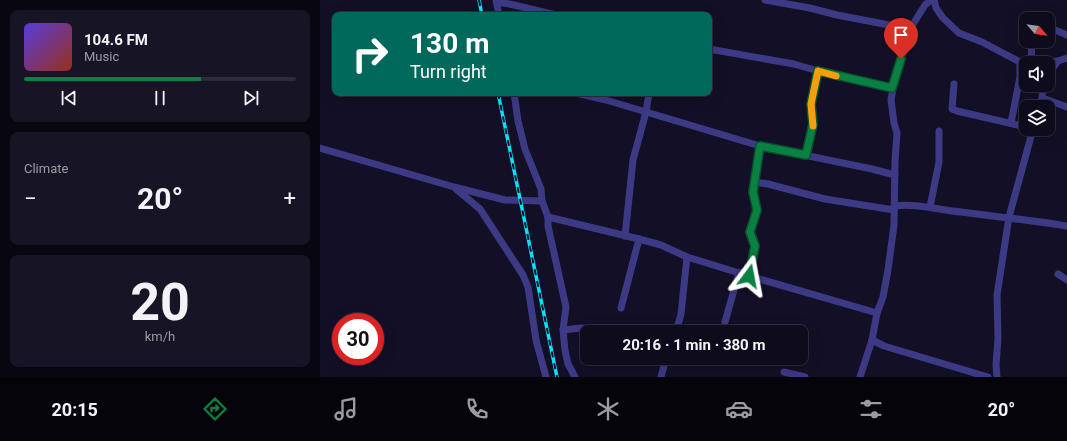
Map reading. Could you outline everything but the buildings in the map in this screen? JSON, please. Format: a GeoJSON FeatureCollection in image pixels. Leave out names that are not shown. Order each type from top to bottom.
{"type":"FeatureCollection","features":[{"type":"Feature","properties":{"kind":"street"},"geometry":{"type":"LineString","coordinates":[[765,0],[910,29]]}},
{"type":"Feature","properties":{"kind":"street"},"geometry":{"type":"LineString","coordinates":[[860,377],[872,340],[888,270],[894,225],[897,133],[892,113],[892,88],[910,29],[925,5],[933,0],[942,18],[958,33],[982,42],[1019,61]]}},
{"type":"Feature","properties":{"kind":"street"},"geometry":{"type":"LineString","coordinates":[[498,12],[496,1],[514,4],[538,12]]}},
{"type":"Feature","properties":{"kind":"street"},"geometry":{"type":"LineString","coordinates":[[1055,30],[1067,35]]}},
{"type":"Feature","properties":{"kind":"street"},"geometry":{"type":"LineString","coordinates":[[712,50],[794,64],[892,88]]}},
{"type":"Feature","properties":{"kind":"street"},"geometry":{"type":"LineString","coordinates":[[1055,61],[1067,58]]}},
{"type":"Feature","properties":{"kind":"street"},"geometry":{"type":"LineString","coordinates":[[1055,65],[1058,61]]}},
{"type":"Feature","properties":{"kind":"street"},"geometry":{"type":"LineString","coordinates":[[806,155],[813,124],[811,104],[818,71]]}},
{"type":"Feature","properties":{"kind":"street"},"geometry":{"type":"LineString","coordinates":[[1011,123],[1019,82]]}},
{"type":"Feature","properties":{"kind":"street"},"geometry":{"type":"LineString","coordinates":[[954,84],[952,109],[1019,125]]}},
{"type":"Feature","properties":{"kind":"street"},"geometry":{"type":"LineString","coordinates":[[1042,92],[1042,98],[1067,107]]}},
{"type":"Feature","properties":{"kind":"street"},"geometry":{"type":"LineString","coordinates":[[514,96],[518,121],[525,149],[541,189],[542,201],[548,217],[566,307],[563,330],[566,357],[575,377]]}},
{"type":"Feature","properties":{"kind":"street"},"geometry":{"type":"LineString","coordinates":[[589,96],[760,146],[872,169],[895,176]]}},
{"type":"Feature","properties":{"kind":"street"},"geometry":{"type":"LineString","coordinates":[[625,236],[633,160],[646,112],[649,96]]}},
{"type":"Feature","properties":{"kind":"street"},"geometry":{"type":"LineString","coordinates":[[930,207],[939,162],[939,131]]}},
{"type":"Feature","properties":{"kind":"street"},"geometry":{"type":"LineString","coordinates":[[997,377],[997,296],[1009,217],[1031,136]]}},
{"type":"Feature","properties":{"kind":"street"},"geometry":{"type":"LineString","coordinates":[[749,276],[755,246],[750,232],[757,210],[753,192],[760,146]]}},
{"type":"Feature","properties":{"kind":"street"},"geometry":{"type":"LineString","coordinates":[[320,148],[454,188],[505,200],[542,201]]}},
{"type":"Feature","properties":{"kind":"street"},"geometry":{"type":"LineString","coordinates":[[754,182],[768,184],[825,199],[894,208],[902,205],[930,207],[963,213],[1009,217],[1067,226]]}},
{"type":"Feature","properties":{"kind":"street"},"geometry":{"type":"LineString","coordinates":[[454,188],[480,209],[523,275],[528,287],[536,340],[546,377]]}},
{"type":"Feature","properties":{"kind":"street"},"geometry":{"type":"LineString","coordinates":[[548,217],[661,245],[687,257],[877,313]]}},
{"type":"Feature","properties":{"kind":"street"},"geometry":{"type":"LineString","coordinates":[[621,308],[639,239]]}},
{"type":"Feature","properties":{"kind":"street"},"geometry":{"type":"LineString","coordinates":[[678,325],[681,314],[687,257]]}},
{"type":"Feature","properties":{"kind":"street"},"geometry":{"type":"LineString","coordinates":[[725,322],[740,272]]}},
{"type":"Feature","properties":{"kind":"street"},"geometry":{"type":"LineString","coordinates":[[1058,274],[1067,280]]}},
{"type":"Feature","properties":{"kind":"street"},"geometry":{"type":"LineString","coordinates":[[563,330],[580,328]]}},
{"type":"Feature","properties":{"kind":"street"},"geometry":{"type":"LineString","coordinates":[[872,340],[884,346],[988,377]]}},
{"type":"Feature","properties":{"kind":"street"},"geometry":{"type":"LineString","coordinates":[[661,377],[664,365]]}},
{"type":"Feature","properties":{"kind":"street"},"geometry":{"type":"LineString","coordinates":[[784,372],[805,377]]}},
{"type":"Feature","properties":{"kind":"railway"},"geometry":{"type":"LineString","coordinates":[[479,0],[481,12]]}},
{"type":"Feature","properties":{"kind":"railway"},"geometry":{"type":"LineString","coordinates":[[499,96],[557,377]]}},
{"type":"Feature","properties":{"kind":"slow traffic"},"geometry":{"type":"LineString","coordinates":[[813,126],[811,104],[818,71],[836,76]]}},
{"type":"Feature","properties":{"kind":"route"},"geometry":{"type":"LineString","coordinates":[[749,276],[755,246],[750,232],[757,210],[757,204],[753,192],[760,146],[806,155],[813,124],[811,104],[818,71],[892,88],[901,59]]}}]}
